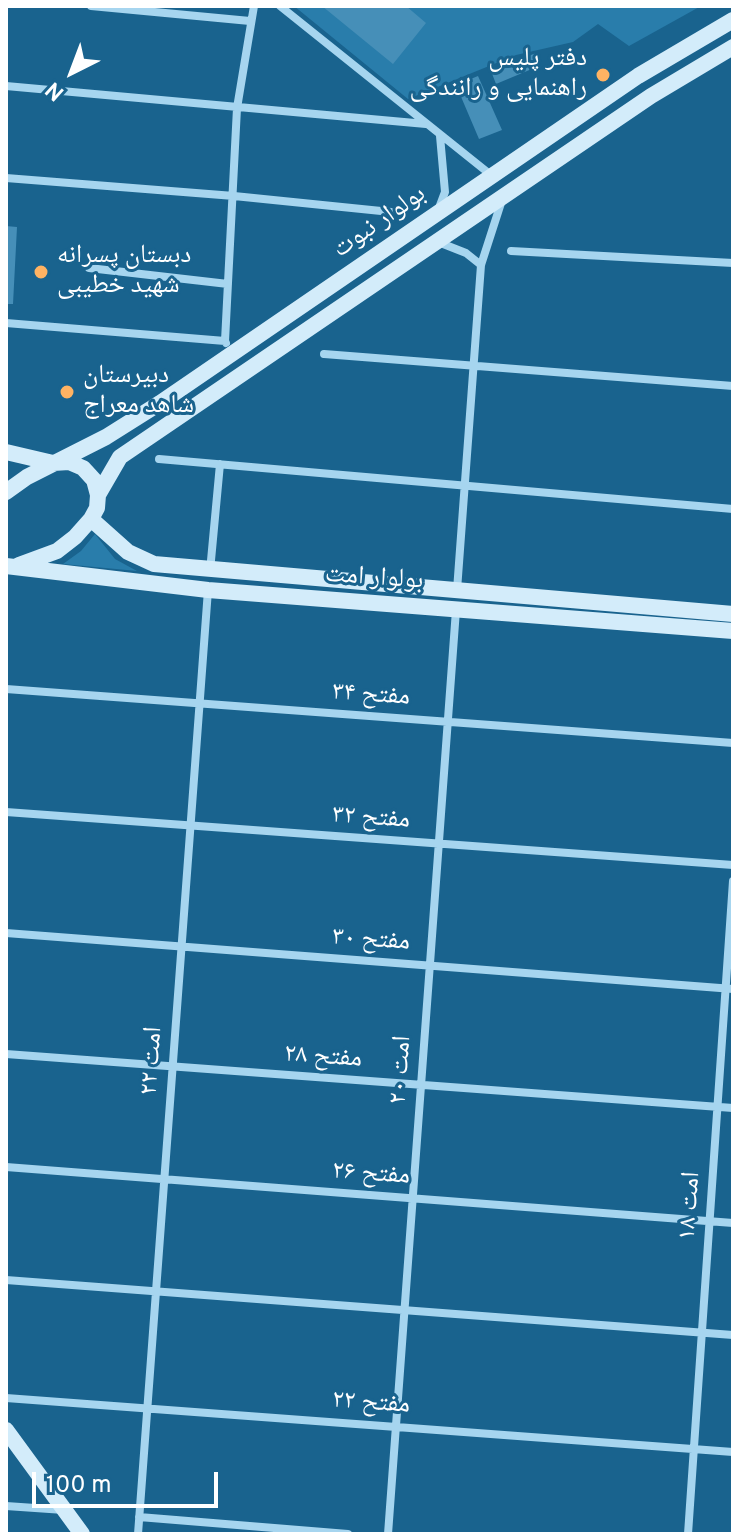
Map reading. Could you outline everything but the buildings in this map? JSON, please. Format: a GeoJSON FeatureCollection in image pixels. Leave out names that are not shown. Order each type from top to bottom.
{"type":"FeatureCollection","features":[{"type":"Feature","properties":{"kind":"main road","name":"بولوار نبوت"},"geometry":{"type":"LineString","coordinates":[[6,492],[27,477],[106,437],[229,347],[435,214],[638,76],[733,20]]}},
{"type":"Feature","properties":{"kind":"main road","name":"بولوار نبوت"},"geometry":{"type":"LineString","coordinates":[[91,519],[97,508],[98,495],[120,457],[651,96],[733,47]]}},
{"type":"Feature","properties":{"kind":"main road"},"geometry":{"type":"LineString","coordinates":[[6,452],[53,463],[69,462],[83,468],[94,480],[98,495]]}},
{"type":"Feature","properties":{"kind":"main road"},"geometry":{"type":"LineString","coordinates":[[8,567],[36,561],[57,551],[91,519]]}},
{"type":"Feature","properties":{"kind":"main road","name":"بولوار امت"},"geometry":{"type":"LineString","coordinates":[[91,519],[128,552],[154,564],[733,614]]}},
{"type":"Feature","properties":{"kind":"main road","name":"بولوار امت"},"geometry":{"type":"LineString","coordinates":[[8,567],[208,590],[733,631]]}},
{"type":"Feature","properties":{"kind":"main road"},"geometry":{"type":"LineString","coordinates":[[6,1430],[82,1534]]}},
{"type":"Feature","properties":{"kind":"street"},"geometry":{"type":"LineString","coordinates":[[91,6],[250,21]]}},
{"type":"Feature","properties":{"kind":"street"},"geometry":{"type":"LineString","coordinates":[[6,323],[229,347],[228,284],[237,108],[254,6]]}},
{"type":"Feature","properties":{"kind":"street"},"geometry":{"type":"LineString","coordinates":[[280,6],[492,176]]}},
{"type":"Feature","properties":{"kind":"street"},"geometry":{"type":"LineString","coordinates":[[6,86],[426,124]]}},
{"type":"Feature","properties":{"kind":"street"},"geometry":{"type":"LineString","coordinates":[[435,214],[444,200],[445,192],[439,135]]}},
{"type":"Feature","properties":{"kind":"street"},"geometry":{"type":"LineString","coordinates":[[6,178],[391,212]]}},
{"type":"Feature","properties":{"kind":"street"},"geometry":{"type":"LineString","coordinates":[[457,591],[481,265],[502,198]]}},
{"type":"Feature","properties":{"kind":"street"},"geometry":{"type":"LineString","coordinates":[[438,242],[466,253],[481,265]]}},
{"type":"Feature","properties":{"kind":"street"},"geometry":{"type":"LineString","coordinates":[[511,251],[733,263]]}},
{"type":"Feature","properties":{"kind":"street"},"geometry":{"type":"LineString","coordinates":[[89,268],[228,284]]}},
{"type":"Feature","properties":{"kind":"street"},"geometry":{"type":"LineString","coordinates":[[324,354],[733,386]]}},
{"type":"Feature","properties":{"kind":"street"},"geometry":{"type":"LineString","coordinates":[[159,459],[733,509]]}},
{"type":"Feature","properties":{"kind":"street"},"geometry":{"type":"LineString","coordinates":[[210,571],[220,464]]}},
{"type":"Feature","properties":{"kind":"street","name":"امت ۲۲"},"geometry":{"type":"LineString","coordinates":[[138,1534],[208,590]]}},
{"type":"Feature","properties":{"kind":"street","name":"امت ۲۰"},"geometry":{"type":"LineString","coordinates":[[388,1534],[456,609]]}},
{"type":"Feature","properties":{"kind":"street","name":"مفتح ۳۴"},"geometry":{"type":"LineString","coordinates":[[6,689],[733,743]]}},
{"type":"Feature","properties":{"kind":"street","name":"مفتح ۳۲"},"geometry":{"type":"LineString","coordinates":[[6,812],[733,865]]}},
{"type":"Feature","properties":{"kind":"street","name":"امت ۱۸"},"geometry":{"type":"LineString","coordinates":[[688,1534],[717,1107],[729,989],[733,881]]}},
{"type":"Feature","properties":{"kind":"street","name":"مفتح ۳۰"},"geometry":{"type":"LineString","coordinates":[[6,933],[729,989]]}},
{"type":"Feature","properties":{"kind":"street","name":"مفتح ۲۸"},"geometry":{"type":"LineString","coordinates":[[6,1054],[733,1108]]}},
{"type":"Feature","properties":{"kind":"street","name":"مفتح ۲۶"},"geometry":{"type":"LineString","coordinates":[[6,1167],[733,1223]]}},
{"type":"Feature","properties":{"kind":"street"},"geometry":{"type":"LineString","coordinates":[[6,1280],[733,1335]]}},
{"type":"Feature","properties":{"kind":"street","name":"مفتح ۲۲"},"geometry":{"type":"LineString","coordinates":[[6,1398],[733,1452]]}},
{"type":"Feature","properties":{"kind":"street"},"geometry":{"type":"LineString","coordinates":[[6,1506],[64,1510]]}},
{"type":"Feature","properties":{"kind":"street"},"geometry":{"type":"LineString","coordinates":[[139,1517],[348,1534]]}},
{"type":"Feature","properties":{"kind":"shaded area"},"geometry":{"type":"Polygon","coordinates":[[[294,6],[701,6],[629,46],[598,24],[573,42],[516,55],[408,99],[294,6]]]}},
{"type":"Feature","properties":{"kind":"shaded area"},"geometry":{"type":"Polygon","coordinates":[[[95,534],[115,559],[137,571],[63,564],[81,551],[95,534]]]}},
{"type":"Feature","properties":{"kind":"place","name":"دفتر پلیس راهنمایی و رانندگی"},"geometry":{"type":"Point","coordinates":[603,75]}},
{"type":"Feature","properties":{"kind":"place","name":"دبستان پسرانه شهید خطیبی"},"geometry":{"type":"Point","coordinates":[41,272]}},
{"type":"Feature","properties":{"kind":"place","name":"دبیرستان شاهد معراج"},"geometry":{"type":"Point","coordinates":[67,392]}}]}
